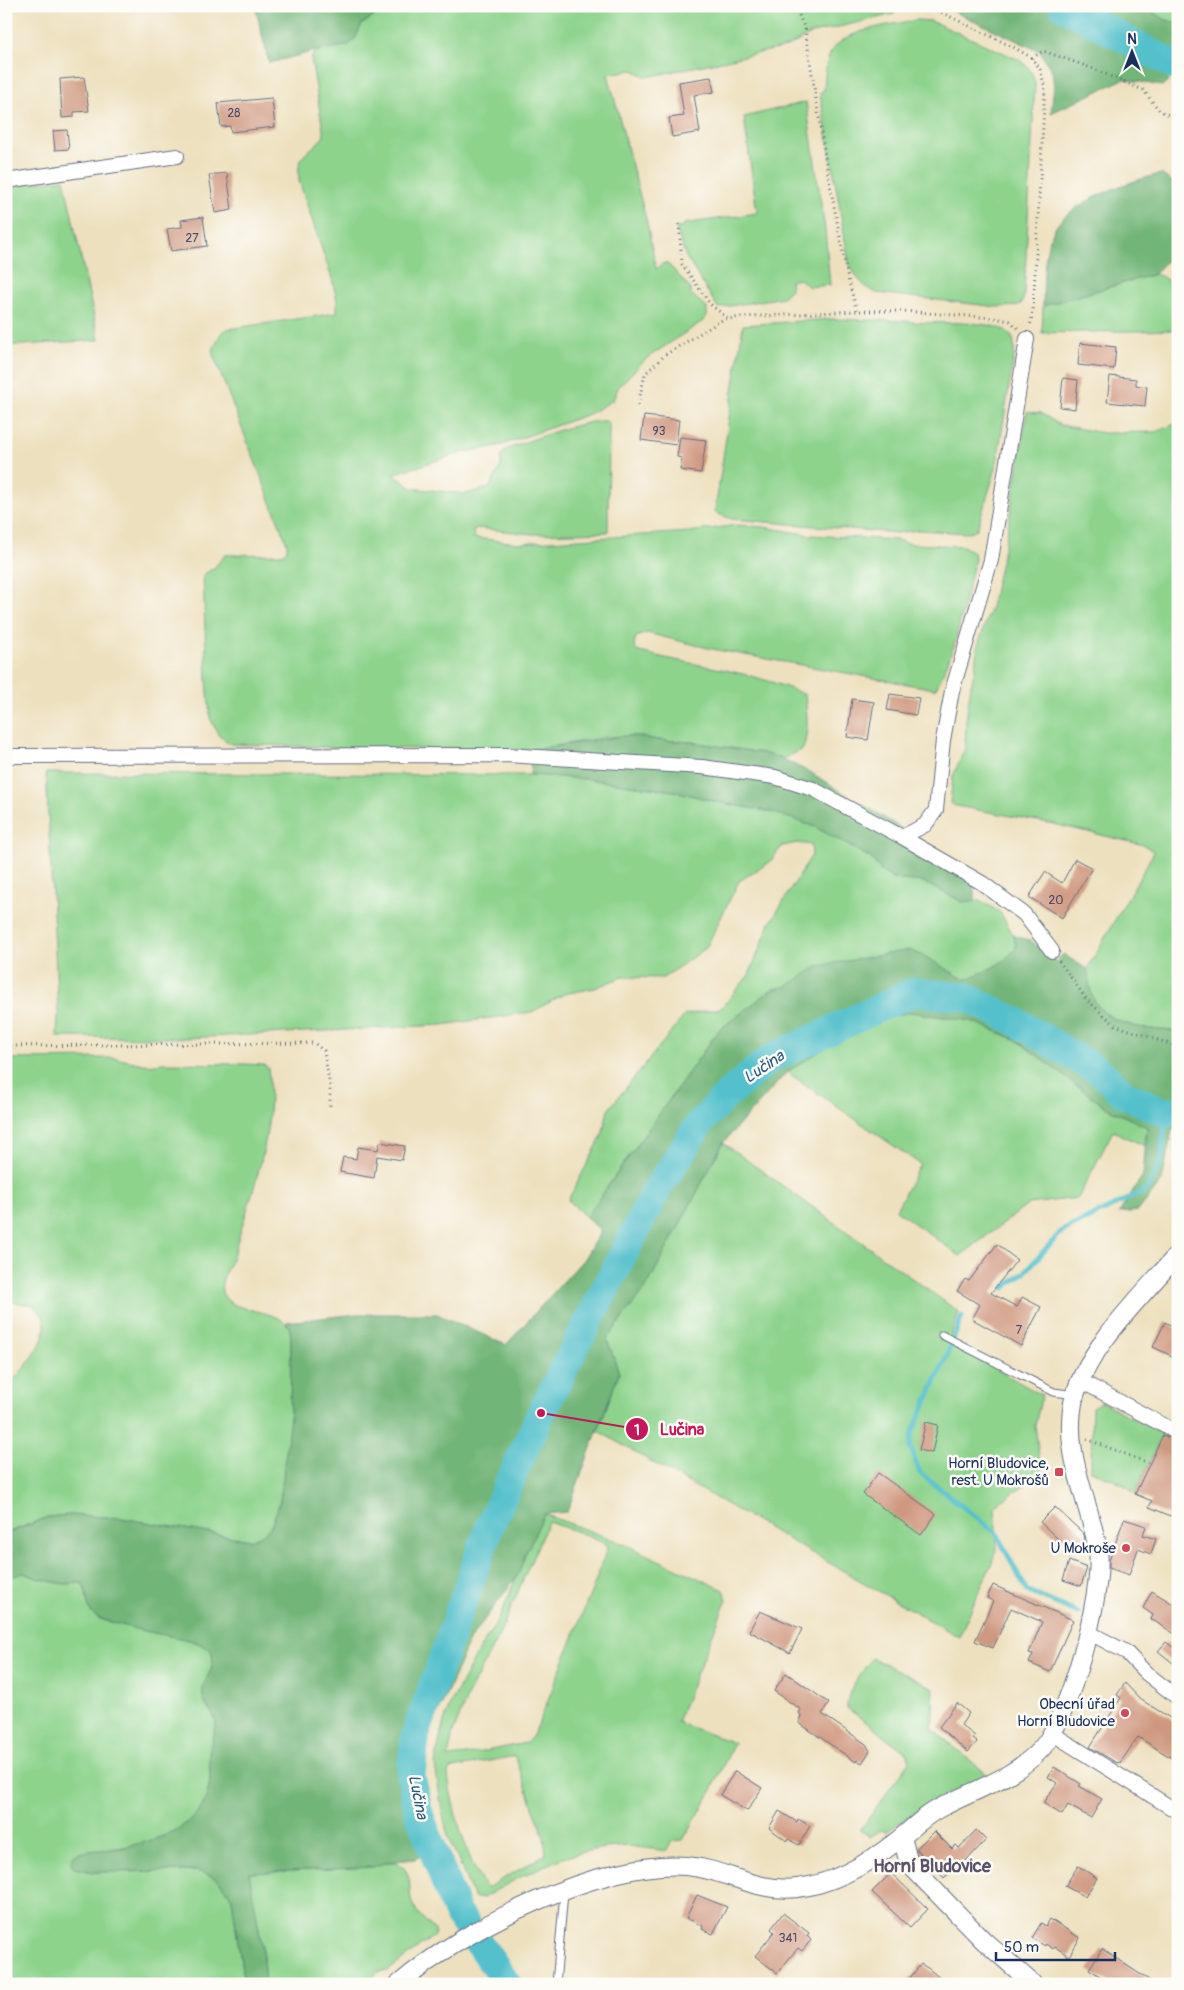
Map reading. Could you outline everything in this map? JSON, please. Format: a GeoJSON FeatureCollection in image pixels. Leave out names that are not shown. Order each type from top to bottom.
{"type":"FeatureCollection","features":[{"type":"Feature","properties":{"kind":"street"},"geometry":{"type":"LineString","coordinates":[[6,181],[176,156]]}},
{"type":"Feature","properties":{"kind":"street"},"geometry":{"type":"LineString","coordinates":[[902,837],[925,825],[936,810],[952,691],[992,560],[1027,339]]}},
{"type":"Feature","properties":{"kind":"street"},"geometry":{"type":"LineString","coordinates":[[6,756],[506,755],[702,767],[775,777],[813,789],[982,883],[1024,914],[1052,951]]}},
{"type":"Feature","properties":{"kind":"street"},"geometry":{"type":"LineString","coordinates":[[399,1984],[461,1940],[533,1904],[611,1874],[638,1868],[669,1866],[712,1871],[756,1886],[775,1889],[802,1888],[826,1881],[854,1870],[879,1855],[936,1810],[998,1781],[1018,1769],[1044,1747],[1053,1734],[1081,1657],[1098,1586],[1098,1553],[1078,1475],[1072,1435],[1072,1411],[1078,1388],[1100,1345],[1178,1254]]}},
{"type":"Feature","properties":{"kind":"street"},"geometry":{"type":"LineString","coordinates":[[1078,1388],[1178,1433]]}},
{"type":"Feature","properties":{"kind":"street"},"geometry":{"type":"LineString","coordinates":[[1088,1632],[1126,1652],[1146,1673],[1178,1698]]}},
{"type":"Feature","properties":{"kind":"street"},"geometry":{"type":"LineString","coordinates":[[1053,1734],[1178,1812]]}},
{"type":"Feature","properties":{"kind":"street"},"geometry":{"type":"LineString","coordinates":[[902,1837],[909,1864],[983,1940],[1033,1984]]}},
{"type":"Feature","properties":{"kind":"lane"},"geometry":{"type":"LineString","coordinates":[[945,1336],[1054,1392],[1078,1388]]}},
{"type":"Feature","properties":{"kind":"lane"},"geometry":{"type":"LineString","coordinates":[[556,1984],[564,1891]]}},
{"type":"Feature","properties":{"kind":"path"},"geometry":{"type":"LineString","coordinates":[[795,6],[805,29],[827,169],[848,280],[857,311]]}},
{"type":"Feature","properties":{"kind":"path"},"geometry":{"type":"LineString","coordinates":[[928,6],[1032,58],[1040,69],[1046,88],[1033,311],[1027,339]]}},
{"type":"Feature","properties":{"kind":"path"},"geometry":{"type":"LineString","coordinates":[[1032,58],[1043,51],[1089,67],[1142,90],[1160,110],[1178,119]]}},
{"type":"Feature","properties":{"kind":"path"},"geometry":{"type":"LineString","coordinates":[[678,224],[682,264],[710,304],[727,319]]}},
{"type":"Feature","properties":{"kind":"path"},"geometry":{"type":"LineString","coordinates":[[638,405],[645,374],[665,355],[727,319],[857,311],[902,311],[1010,321],[1027,339]]}},
{"type":"Feature","properties":{"kind":"path"},"geometry":{"type":"LineString","coordinates":[[1052,951],[1087,1000],[1116,1024],[1178,1047]]}},
{"type":"Feature","properties":{"kind":"path"},"geometry":{"type":"LineString","coordinates":[[6,1046],[314,1043],[324,1051],[330,1087],[330,1108]]}},
{"type":"Feature","properties":{"kind":"path"},"geometry":{"type":"LineString","coordinates":[[1072,1435],[1091,1440],[1148,1463]]}},
{"type":"Feature","properties":{"kind":"green space"},"geometry":{"type":"Polygon","coordinates":[[[255,6],[389,6],[362,24],[355,39],[349,45],[269,63],[255,6]]]}},
{"type":"Feature","properties":{"kind":"green space"},"geometry":{"type":"Polygon","coordinates":[[[389,6],[899,6],[894,14],[813,33],[787,47],[647,77],[633,70],[608,74],[647,223],[656,269],[664,263],[669,265],[690,288],[691,294],[707,308],[707,316],[703,321],[647,358],[619,386],[613,400],[589,414],[502,445],[461,453],[393,474],[412,488],[465,494],[489,488],[501,466],[501,457],[505,450],[570,427],[596,421],[606,421],[609,424],[608,532],[533,534],[477,528],[473,530],[474,538],[519,543],[689,532],[737,525],[764,527],[810,535],[896,540],[912,544],[963,546],[974,552],[975,559],[954,646],[935,689],[712,649],[647,633],[636,637],[634,644],[636,651],[743,674],[805,695],[807,729],[803,749],[783,759],[763,753],[637,736],[606,737],[532,750],[352,748],[231,744],[219,736],[210,718],[203,575],[215,567],[225,555],[282,554],[287,550],[287,543],[212,352],[221,333],[228,329],[337,313],[337,300],[332,279],[299,181],[301,159],[324,136],[311,58],[316,51],[349,45],[355,39],[362,24],[389,6]]]}},
{"type":"Feature","properties":{"kind":"green space"},"geometry":{"type":"Polygon","coordinates":[[[942,6],[1142,6],[1164,19],[1178,24],[1178,71],[1162,86],[1124,79],[1051,113],[1054,86],[1052,71],[1039,51],[942,6]]]}},
{"type":"Feature","properties":{"kind":"green space"},"geometry":{"type":"Polygon","coordinates":[[[1142,6],[1178,6],[1178,24],[1164,19],[1142,6]]]}},
{"type":"Feature","properties":{"kind":"green space"},"geometry":{"type":"Polygon","coordinates":[[[916,20],[931,21],[1020,60],[1033,76],[1035,83],[1024,296],[1022,303],[1016,306],[998,307],[877,293],[860,281],[849,263],[820,93],[824,90],[828,61],[831,52],[837,44],[846,38],[869,29],[916,20]]]}},
{"type":"Feature","properties":{"kind":"green space"},"geometry":{"type":"Polygon","coordinates":[[[806,102],[825,230],[830,285],[809,287],[800,279],[790,281],[791,289],[783,297],[718,308],[686,257],[676,228],[683,227],[684,224],[757,213],[744,117],[806,102]]]}},
{"type":"Feature","properties":{"kind":"green space"},"geometry":{"type":"Polygon","coordinates":[[[1161,174],[1178,186],[1178,247],[1155,274],[1043,306],[1044,267],[1047,248],[1054,230],[1062,220],[1073,210],[1102,194],[1134,181],[1161,174]]]}},
{"type":"Feature","properties":{"kind":"green space"},"geometry":{"type":"Polygon","coordinates":[[[64,179],[99,340],[6,346],[6,186],[64,179]]]}},
{"type":"Feature","properties":{"kind":"green space"},"geometry":{"type":"Polygon","coordinates":[[[1155,274],[1170,283],[1174,289],[1178,304],[1178,330],[1042,333],[1043,306],[1155,274]]]}},
{"type":"Feature","properties":{"kind":"green space"},"geometry":{"type":"Polygon","coordinates":[[[830,319],[980,324],[1005,330],[1012,337],[1014,356],[996,468],[977,529],[967,533],[919,530],[896,533],[732,519],[715,511],[743,325],[830,319]]]}},
{"type":"Feature","properties":{"kind":"green space"},"geometry":{"type":"Polygon","coordinates":[[[1027,412],[1041,413],[1060,425],[1103,433],[1155,432],[1178,423],[1178,1031],[1143,1028],[1109,1016],[1101,1009],[1092,996],[1087,969],[1154,852],[1144,845],[1049,823],[956,806],[950,803],[953,776],[965,748],[966,720],[977,648],[991,607],[1006,539],[1027,412]]]}},
{"type":"Feature","properties":{"kind":"green space"},"geometry":{"type":"Polygon","coordinates":[[[623,736],[692,742],[763,753],[783,759],[813,774],[901,828],[927,856],[972,881],[975,890],[975,901],[963,902],[923,882],[893,879],[882,872],[871,858],[815,827],[772,812],[717,802],[674,791],[586,779],[530,775],[532,750],[623,736]]]}},
{"type":"Feature","properties":{"kind":"green space"},"geometry":{"type":"Polygon","coordinates":[[[46,773],[530,775],[586,779],[674,791],[717,802],[772,812],[815,827],[871,858],[882,872],[893,879],[923,882],[963,902],[979,900],[1000,912],[1014,936],[1016,948],[1006,959],[986,971],[965,980],[924,956],[818,966],[787,986],[771,990],[718,1031],[586,1217],[568,1200],[602,1136],[608,1110],[685,1015],[721,1008],[749,975],[770,923],[812,855],[811,845],[798,843],[782,846],[770,862],[739,881],[706,948],[663,978],[622,977],[595,988],[564,994],[532,1012],[442,1025],[188,1038],[57,1037],[58,1011],[46,773]]]}},
{"type":"Feature","properties":{"kind":"green space"},"geometry":{"type":"Polygon","coordinates":[[[1014,936],[1030,940],[1056,962],[1063,954],[1087,969],[1092,996],[1101,1009],[1109,1016],[1143,1028],[1178,1031],[1178,1130],[1172,1130],[1162,1181],[1138,1211],[1119,1213],[1143,1175],[1147,1127],[1107,1108],[1015,1039],[971,1021],[910,1012],[863,1024],[787,1072],[723,1143],[648,1284],[607,1339],[619,1373],[567,1512],[544,1514],[519,1573],[470,1639],[418,1760],[434,1848],[415,1859],[387,1862],[373,1867],[249,1873],[262,1946],[265,1984],[244,1984],[232,1899],[225,1888],[213,1877],[196,1871],[93,1872],[74,1868],[71,1863],[72,1857],[77,1854],[114,1849],[160,1837],[185,1824],[203,1804],[209,1786],[209,1754],[216,1724],[203,1697],[203,1690],[211,1670],[213,1658],[211,1650],[194,1641],[139,1630],[98,1618],[93,1615],[88,1607],[82,1583],[64,1584],[40,1579],[24,1573],[6,1578],[6,1534],[48,1517],[70,1515],[121,1518],[250,1540],[262,1535],[271,1526],[280,1502],[290,1417],[291,1340],[290,1329],[286,1322],[357,1314],[437,1314],[506,1345],[583,1260],[601,1231],[586,1217],[718,1031],[771,990],[787,986],[818,966],[909,950],[924,956],[965,980],[1006,959],[1016,948],[1014,936]]]}},
{"type":"Feature","properties":{"kind":"green space"},"geometry":{"type":"Polygon","coordinates":[[[910,1012],[971,1021],[1015,1039],[1107,1108],[1147,1127],[1145,1146],[1113,1131],[1078,1198],[1029,1204],[960,1256],[896,1210],[920,1164],[787,1072],[863,1023],[910,1012]]]}},
{"type":"Feature","properties":{"kind":"green space"},"geometry":{"type":"Polygon","coordinates":[[[115,1058],[148,1065],[163,1063],[244,1064],[264,1065],[268,1068],[270,1092],[266,1139],[255,1185],[222,1286],[224,1296],[229,1302],[276,1317],[290,1329],[291,1400],[283,1487],[271,1525],[262,1536],[256,1539],[250,1540],[121,1518],[70,1515],[48,1517],[6,1533],[6,1387],[34,1355],[44,1335],[45,1326],[42,1315],[33,1305],[13,1302],[6,1298],[6,1059],[115,1058]]]}},
{"type":"Feature","properties":{"kind":"green space"},"geometry":{"type":"Polygon","coordinates":[[[723,1143],[959,1312],[948,1343],[1042,1395],[1035,1425],[1041,1473],[995,1506],[997,1551],[959,1637],[598,1431],[619,1373],[606,1339],[648,1284],[723,1143]]]}},
{"type":"Feature","properties":{"kind":"green space"},"geometry":{"type":"Polygon","coordinates":[[[1102,1402],[1162,1434],[1135,1494],[1128,1487],[1091,1470],[1092,1407],[1102,1402]]]}},
{"type":"Feature","properties":{"kind":"green space"},"geometry":{"type":"Polygon","coordinates":[[[544,1514],[619,1542],[724,1590],[727,1599],[677,1722],[734,1743],[708,1798],[683,1840],[672,1841],[667,1851],[622,1847],[581,1853],[530,1872],[483,1898],[474,1898],[448,1836],[442,1811],[435,1765],[436,1758],[442,1728],[449,1707],[479,1650],[500,1617],[544,1514]],[[548,1522],[501,1631],[467,1697],[453,1733],[448,1757],[526,1743],[532,1737],[538,1725],[598,1575],[608,1545],[548,1522]],[[515,1756],[454,1768],[449,1770],[448,1773],[456,1816],[467,1851],[480,1879],[487,1888],[546,1854],[544,1837],[515,1756]]]}},
{"type":"Feature","properties":{"kind":"green space"},"geometry":{"type":"Polygon","coordinates":[[[23,1573],[64,1584],[82,1583],[88,1605],[97,1617],[129,1627],[179,1637],[211,1650],[213,1658],[211,1670],[204,1684],[203,1697],[216,1724],[209,1754],[209,1787],[200,1809],[188,1822],[172,1832],[154,1839],[134,1845],[78,1853],[74,1868],[93,1872],[196,1871],[217,1880],[232,1899],[244,1984],[6,1984],[6,1578],[23,1573]]]}},
{"type":"Feature","properties":{"kind":"green space"},"geometry":{"type":"Polygon","coordinates":[[[872,1658],[934,1688],[932,1729],[988,1775],[927,1804],[886,1832],[881,1830],[870,1837],[860,1830],[910,1761],[908,1754],[847,1708],[852,1688],[872,1658]]]}},
{"type":"Feature","properties":{"kind":"green space"},"geometry":{"type":"Polygon","coordinates":[[[387,1862],[397,1862],[407,1872],[413,1905],[420,1916],[435,1930],[435,1935],[388,1971],[378,1972],[366,1984],[265,1984],[262,1946],[248,1873],[373,1867],[387,1862]]]}},
{"type":"Feature","properties":{"kind":"building"},"geometry":{"type":"Polygon","coordinates":[[[84,77],[89,111],[74,112],[74,117],[62,118],[60,79],[84,77]]]}},
{"type":"Feature","properties":{"kind":"building"},"geometry":{"type":"Polygon","coordinates":[[[711,77],[714,92],[694,95],[700,132],[672,137],[669,118],[684,116],[679,82],[711,77]]]}},
{"type":"Feature","properties":{"kind":"building"},"geometry":{"type":"Polygon","coordinates":[[[272,98],[275,127],[231,132],[230,126],[221,127],[218,103],[272,98]]]}},
{"type":"Feature","properties":{"kind":"building"},"geometry":{"type":"Polygon","coordinates":[[[67,130],[69,149],[55,150],[53,131],[67,130]]]}},
{"type":"Feature","properties":{"kind":"building"},"geometry":{"type":"Polygon","coordinates":[[[227,173],[232,210],[215,213],[209,175],[227,173]]]}},
{"type":"Feature","properties":{"kind":"building"},"geometry":{"type":"Polygon","coordinates":[[[203,217],[207,246],[171,251],[167,229],[182,227],[181,220],[203,217]]]}},
{"type":"Feature","properties":{"kind":"building"},"geometry":{"type":"Polygon","coordinates":[[[1080,343],[1116,347],[1114,369],[1078,365],[1080,343]]]}},
{"type":"Feature","properties":{"kind":"building"},"geometry":{"type":"Polygon","coordinates":[[[1110,376],[1136,379],[1136,385],[1147,387],[1145,406],[1107,402],[1110,376]]]}},
{"type":"Feature","properties":{"kind":"building"},"geometry":{"type":"Polygon","coordinates":[[[1063,378],[1078,380],[1075,409],[1060,407],[1063,378]]]}},
{"type":"Feature","properties":{"kind":"building"},"geometry":{"type":"Polygon","coordinates":[[[644,416],[679,420],[676,445],[641,440],[644,416]]]}},
{"type":"Feature","properties":{"kind":"building"},"geometry":{"type":"Polygon","coordinates":[[[680,437],[706,440],[701,473],[680,470],[682,458],[677,457],[680,437]]]}},
{"type":"Feature","properties":{"kind":"building"},"geometry":{"type":"Polygon","coordinates":[[[890,694],[919,698],[916,715],[887,710],[890,694]]]}},
{"type":"Feature","properties":{"kind":"building"},"geometry":{"type":"Polygon","coordinates":[[[852,699],[874,702],[868,740],[847,737],[852,699]]]}},
{"type":"Feature","properties":{"kind":"building"},"geometry":{"type":"Polygon","coordinates":[[[1075,859],[1092,868],[1062,918],[1029,897],[1045,872],[1062,883],[1075,859]]]}},
{"type":"Feature","properties":{"kind":"building"},"geometry":{"type":"Polygon","coordinates":[[[380,1142],[405,1146],[402,1160],[377,1156],[374,1178],[340,1172],[343,1157],[356,1159],[358,1147],[378,1150],[380,1142]]]}},
{"type":"Feature","properties":{"kind":"building"},"geometry":{"type":"Polygon","coordinates":[[[997,1244],[1017,1260],[991,1293],[1017,1307],[1022,1297],[1041,1307],[1021,1346],[972,1319],[980,1305],[957,1291],[965,1279],[969,1281],[997,1244]]]}},
{"type":"Feature","properties":{"kind":"building"},"geometry":{"type":"Polygon","coordinates":[[[1165,1322],[1178,1329],[1178,1359],[1153,1347],[1165,1322]]]}},
{"type":"Feature","properties":{"kind":"building"},"geometry":{"type":"Polygon","coordinates":[[[926,1422],[938,1425],[932,1453],[919,1450],[926,1422]]]}},
{"type":"Feature","properties":{"kind":"building"},"geometry":{"type":"Polygon","coordinates":[[[1163,1435],[1178,1442],[1178,1519],[1149,1507],[1152,1501],[1135,1494],[1163,1435]]]}},
{"type":"Feature","properties":{"kind":"building"},"geometry":{"type":"Polygon","coordinates":[[[878,1473],[936,1514],[921,1535],[863,1494],[878,1473]]]}},
{"type":"Feature","properties":{"kind":"building"},"geometry":{"type":"Polygon","coordinates":[[[1055,1507],[1084,1534],[1085,1539],[1072,1552],[1040,1522],[1055,1507]]]}},
{"type":"Feature","properties":{"kind":"building"},"geometry":{"type":"Polygon","coordinates":[[[1124,1519],[1146,1526],[1143,1535],[1156,1539],[1151,1554],[1138,1549],[1129,1575],[1109,1568],[1109,1561],[1124,1519]]]}},
{"type":"Feature","properties":{"kind":"building"},"geometry":{"type":"Polygon","coordinates":[[[1069,1561],[1087,1568],[1081,1586],[1063,1580],[1069,1561]]]}},
{"type":"Feature","properties":{"kind":"building"},"geometry":{"type":"Polygon","coordinates":[[[993,1585],[1073,1620],[1050,1672],[1029,1663],[1033,1654],[1029,1653],[1042,1622],[1011,1608],[993,1648],[975,1641],[993,1601],[987,1598],[993,1585]]]}},
{"type":"Feature","properties":{"kind":"building"},"geometry":{"type":"Polygon","coordinates":[[[1152,1591],[1178,1607],[1178,1636],[1151,1619],[1153,1615],[1143,1608],[1152,1591]]]}},
{"type":"Feature","properties":{"kind":"building"},"geometry":{"type":"Polygon","coordinates":[[[760,1611],[802,1629],[790,1653],[749,1631],[760,1611]]]}},
{"type":"Feature","properties":{"kind":"building"},"geometry":{"type":"Polygon","coordinates":[[[1166,1642],[1178,1651],[1178,1667],[1158,1651],[1166,1642]]]}},
{"type":"Feature","properties":{"kind":"building"},"geometry":{"type":"Polygon","coordinates":[[[786,1673],[829,1703],[822,1714],[866,1744],[870,1751],[862,1763],[857,1760],[856,1762],[799,1723],[801,1715],[799,1713],[801,1710],[774,1691],[786,1673]]]}},
{"type":"Feature","properties":{"kind":"building"},"geometry":{"type":"Polygon","coordinates":[[[1125,1683],[1140,1699],[1178,1723],[1178,1762],[1138,1737],[1120,1763],[1090,1747],[1121,1698],[1117,1695],[1125,1683]]]}},
{"type":"Feature","properties":{"kind":"building"},"geometry":{"type":"Polygon","coordinates":[[[957,1703],[969,1713],[961,1725],[975,1736],[973,1739],[977,1742],[968,1752],[939,1727],[957,1703]]]}},
{"type":"Feature","properties":{"kind":"building"},"geometry":{"type":"Polygon","coordinates":[[[1054,1767],[1081,1784],[1079,1786],[1102,1799],[1091,1818],[1068,1805],[1062,1815],[1043,1803],[1057,1783],[1048,1777],[1054,1767]]]}},
{"type":"Feature","properties":{"kind":"building"},"geometry":{"type":"Polygon","coordinates":[[[735,1771],[762,1788],[747,1811],[720,1795],[735,1771]]]}},
{"type":"Feature","properties":{"kind":"building"},"geometry":{"type":"Polygon","coordinates":[[[779,1811],[797,1822],[798,1819],[810,1826],[799,1845],[788,1839],[787,1841],[769,1828],[779,1811]]]}},
{"type":"Feature","properties":{"kind":"building"},"geometry":{"type":"Polygon","coordinates":[[[976,1830],[986,1840],[964,1863],[962,1860],[944,1878],[916,1849],[934,1831],[952,1849],[956,1845],[959,1848],[976,1830]]]}},
{"type":"Feature","properties":{"kind":"building"},"geometry":{"type":"Polygon","coordinates":[[[1078,1866],[1097,1878],[1085,1897],[1065,1886],[1078,1866]]]}},
{"type":"Feature","properties":{"kind":"building"},"geometry":{"type":"Polygon","coordinates":[[[891,1873],[928,1909],[910,1928],[872,1892],[891,1873]]]}},
{"type":"Feature","properties":{"kind":"building"},"geometry":{"type":"Polygon","coordinates":[[[697,1895],[727,1907],[713,1934],[702,1929],[703,1926],[686,1918],[697,1895]]]}},
{"type":"Feature","properties":{"kind":"building"},"geometry":{"type":"Polygon","coordinates":[[[783,1913],[809,1933],[807,1936],[811,1940],[802,1951],[798,1948],[777,1973],[755,1956],[774,1932],[771,1929],[783,1913]]]}},
{"type":"Feature","properties":{"kind":"building"},"geometry":{"type":"Polygon","coordinates":[[[1050,1919],[1080,1938],[1069,1956],[1055,1947],[1053,1949],[1046,1944],[1045,1946],[1032,1938],[1041,1923],[1046,1926],[1050,1919]]]}},
{"type":"Feature","properties":{"kind":"building"},"geometry":{"type":"Polygon","coordinates":[[[1102,1949],[1155,1984],[1112,1984],[1089,1969],[1102,1949]]]}},
{"type":"Feature","properties":{"kind":"building"},"geometry":{"type":"Polygon","coordinates":[[[921,1964],[929,1969],[947,1984],[905,1984],[921,1964]]]}},
{"type":"Feature","properties":{"kind":"waterway","name":"Lučina"},"geometry":{"type":"LineString","coordinates":[[1063,6],[1178,67]]}},
{"type":"Feature","properties":{"kind":"waterway","name":"Lučina"},"geometry":{"type":"LineString","coordinates":[[507,1984],[457,1912],[419,1814],[411,1776],[415,1736],[490,1525],[541,1413],[656,1191],[700,1123],[729,1093],[770,1059],[913,992],[966,997],[1015,1021],[1100,1072],[1124,1094],[1166,1113],[1178,1111]]}},
{"type":"Feature","properties":{"kind":"waterway"},"geometry":{"type":"LineString","coordinates":[[1004,1288],[1025,1272],[1062,1231],[1146,1190],[1161,1162],[1166,1113]]}},
{"type":"Feature","properties":{"kind":"waterway"},"geometry":{"type":"LineString","coordinates":[[962,1316],[947,1356],[913,1431],[910,1447],[920,1473],[996,1533],[1027,1591],[1078,1613]]}},
{"type":"Feature","properties":{"kind":"place","name":"Lučina"},"geometry":{"type":"Point","coordinates":[541,1413]}},
{"type":"Feature","properties":{"kind":"place","name":"Horní Bludovice, rest. U Mokrošů"},"geometry":{"type":"Point","coordinates":[1059,1472]}},
{"type":"Feature","properties":{"kind":"place","name":"U Mokroše"},"geometry":{"type":"Point","coordinates":[1126,1548]}},
{"type":"Feature","properties":{"kind":"place","name":"Obecní úřad Horní Bludovice"},"geometry":{"type":"Point","coordinates":[1125,1713]}},
{"type":"Feature","properties":{"kind":"district","name":"Horní Bludovice"},"geometry":{"type":"Point","coordinates":[932,1866]}}]}
